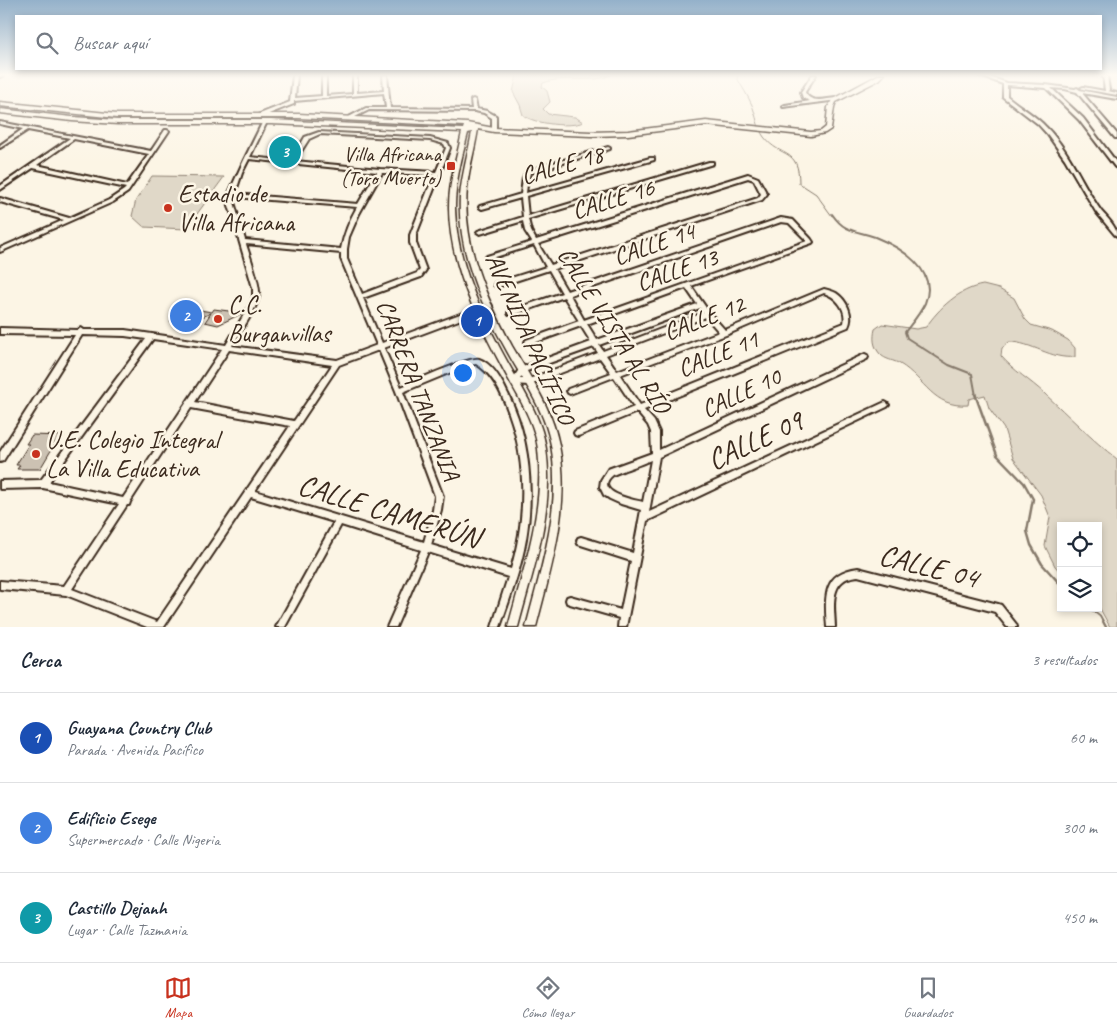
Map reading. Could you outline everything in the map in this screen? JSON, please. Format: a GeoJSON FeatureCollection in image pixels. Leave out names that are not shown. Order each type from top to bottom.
{"type":"FeatureCollection","features":[{"type":"Feature","properties":{"kind":"street"},"geometry":{"type":"LineString","coordinates":[[3,104],[117,116],[260,116],[347,119],[557,133],[620,133],[706,123],[800,134],[823,132],[830,126],[832,104]]}},
{"type":"Feature","properties":{"kind":"street"},"geometry":{"type":"LineString","coordinates":[[260,116],[289,104]]}},
{"type":"Feature","properties":{"kind":"street"},"geometry":{"type":"LineString","coordinates":[[387,104],[388,109]]}},
{"type":"Feature","properties":{"kind":"street"},"geometry":{"type":"LineString","coordinates":[[474,104],[475,110]]}},
{"type":"Feature","properties":{"kind":"street"},"geometry":{"type":"LineString","coordinates":[[785,106],[798,104]]}},
{"type":"Feature","properties":{"kind":"street"},"geometry":{"type":"LineString","coordinates":[[1014,104],[1048,131],[1081,179],[1097,209],[1117,234]]}},
{"type":"Feature","properties":{"kind":"street"},"geometry":{"type":"LineString","coordinates":[[1065,104],[1081,119],[1117,166]]}},
{"type":"Feature","properties":{"kind":"street"},"geometry":{"type":"LineString","coordinates":[[1089,104],[1117,137]]}},
{"type":"Feature","properties":{"kind":"street"},"geometry":{"type":"LineString","coordinates":[[347,119],[368,108],[475,110],[485,112],[494,117],[492,130]]}},
{"type":"Feature","properties":{"kind":"street"},"geometry":{"type":"LineString","coordinates":[[0,111],[109,122],[265,122],[470,128]]}},
{"type":"Feature","properties":{"kind":"street"},"geometry":{"type":"LineString","coordinates":[[0,122],[152,153]]}},
{"type":"Feature","properties":{"kind":"street"},"geometry":{"type":"LineString","coordinates":[[66,591],[227,348],[252,307],[256,296],[256,288],[231,202],[231,195],[265,122]]}},
{"type":"Feature","properties":{"kind":"street"},"geometry":{"type":"LineString","coordinates":[[0,147],[28,128]]}},
{"type":"Feature","properties":{"kind":"street","name":"AVENIDA PACÍFICO"},"geometry":{"type":"LineString","coordinates":[[470,128],[463,188],[463,214],[470,254],[489,306],[550,423],[556,446],[559,477],[554,534],[531,627]]}},
{"type":"Feature","properties":{"kind":"street","name":"AVENIDA PACÍFICO"},"geometry":{"type":"LineString","coordinates":[[470,128],[454,188],[452,207],[460,256],[479,310],[492,340],[526,402],[536,426],[542,448],[544,477],[539,530],[513,627]]}},
{"type":"Feature","properties":{"kind":"street"},"geometry":{"type":"LineString","coordinates":[[0,250],[111,201],[126,191],[167,131]]}},
{"type":"Feature","properties":{"kind":"street"},"geometry":{"type":"LineString","coordinates":[[293,161],[307,138],[319,133],[430,139],[446,144],[448,148],[413,235],[413,243],[423,270],[419,275],[360,297]]}},
{"type":"Feature","properties":{"kind":"street"},"geometry":{"type":"LineString","coordinates":[[0,188],[72,138]]}},
{"type":"Feature","properties":{"kind":"street","name":"CALLE VISTA AL RÍO"},"geometry":{"type":"LineString","coordinates":[[608,148],[531,170],[526,174],[525,218],[528,231],[602,353],[638,408],[651,423],[655,432],[656,455],[622,627]]}},
{"type":"Feature","properties":{"kind":"street"},"geometry":{"type":"LineString","coordinates":[[249,158],[380,171],[438,174]]}},
{"type":"Feature","properties":{"kind":"street","name":"CALLE 18"},"geometry":{"type":"LineString","coordinates":[[482,208],[652,159]]}},
{"type":"Feature","properties":{"kind":"street"},"geometry":{"type":"LineString","coordinates":[[480,232],[711,163]]}},
{"type":"Feature","properties":{"kind":"street"},"geometry":{"type":"LineString","coordinates":[[33,166],[129,187]]}},
{"type":"Feature","properties":{"kind":"street"},"geometry":{"type":"LineString","coordinates":[[243,242],[343,250],[361,206],[380,171]]}},
{"type":"Feature","properties":{"kind":"street","name":"CALLE 16"},"geometry":{"type":"LineString","coordinates":[[489,257],[748,176],[756,179],[764,194],[760,199],[550,267]]}},
{"type":"Feature","properties":{"kind":"street"},"geometry":{"type":"LineString","coordinates":[[231,195],[361,206]]}},
{"type":"Feature","properties":{"kind":"street"},"geometry":{"type":"LineString","coordinates":[[0,200],[67,219]]}},
{"type":"Feature","properties":{"kind":"street","name":"CALLE 14"},"geometry":{"type":"LineString","coordinates":[[511,313],[781,220],[791,221],[807,236],[810,242]]}},
{"type":"Feature","properties":{"kind":"street","name":"CALLE 13"},"geometry":{"type":"LineString","coordinates":[[528,342],[810,242]]}},
{"type":"Feature","properties":{"kind":"street","name":"CARRERA TANZANIA"},"geometry":{"type":"LineString","coordinates":[[343,250],[344,259],[379,347],[399,391],[439,496],[439,507],[391,627]]}},
{"type":"Feature","properties":{"kind":"street"},"geometry":{"type":"LineString","coordinates":[[497,285],[550,267]]}},
{"type":"Feature","properties":{"kind":"street"},"geometry":{"type":"LineString","coordinates":[[688,286],[707,314],[724,333]]}},
{"type":"Feature","properties":{"kind":"street","name":"CALLE 11"},"geometry":{"type":"LineString","coordinates":[[578,433],[846,325],[848,316],[839,296],[833,292],[824,291]]}},
{"type":"Feature","properties":{"kind":"street","name":"CALLE 12"},"geometry":{"type":"LineString","coordinates":[[570,391],[615,372],[724,333],[824,291]]}},
{"type":"Feature","properties":{"kind":"street"},"geometry":{"type":"LineString","coordinates":[[514,382],[522,370],[701,305]]}},
{"type":"Feature","properties":{"kind":"street"},"geometry":{"type":"LineString","coordinates":[[0,339],[3,331],[125,333],[337,363],[489,306]]}},
{"type":"Feature","properties":{"kind":"street"},"geometry":{"type":"LineString","coordinates":[[514,382],[529,382],[707,314]]}},
{"type":"Feature","properties":{"kind":"street"},"geometry":{"type":"LineString","coordinates":[[0,458],[81,331]]}},
{"type":"Feature","properties":{"kind":"street"},"geometry":{"type":"LineString","coordinates":[[43,484],[151,337]]}},
{"type":"Feature","properties":{"kind":"street","name":"CALLE 10"},"geometry":{"type":"LineString","coordinates":[[646,507],[611,497],[605,492],[603,485],[606,477],[611,472],[656,455],[865,357]]}},
{"type":"Feature","properties":{"kind":"street"},"geometry":{"type":"LineString","coordinates":[[399,391],[465,364],[477,361],[489,368],[506,396],[521,442],[524,482],[524,527],[513,574],[496,627]]}},
{"type":"Feature","properties":{"kind":"street"},"geometry":{"type":"LineString","coordinates":[[0,584],[66,591],[159,627],[337,363]]}},
{"type":"Feature","properties":{"kind":"street"},"geometry":{"type":"LineString","coordinates":[[189,404],[295,424]]}},
{"type":"Feature","properties":{"kind":"street","name":"CALLE 09"},"geometry":{"type":"LineString","coordinates":[[645,518],[885,405]]}},
{"type":"Feature","properties":{"kind":"street"},"geometry":{"type":"LineString","coordinates":[[0,485],[43,484],[126,502]]}},
{"type":"Feature","properties":{"kind":"street","name":"CALLE CAMERÚN"},"geometry":{"type":"LineString","coordinates":[[250,493],[513,574]]}},
{"type":"Feature","properties":{"kind":"street"},"geometry":{"type":"LineString","coordinates":[[280,627],[340,521]]}},
{"type":"Feature","properties":{"kind":"street"},"geometry":{"type":"LineString","coordinates":[[581,541],[636,558]]}},
{"type":"Feature","properties":{"kind":"street","name":"CALLE 04"},"geometry":{"type":"LineString","coordinates":[[831,627],[830,597],[833,586],[838,578],[848,572],[858,572],[998,608],[1013,627]]}},
{"type":"Feature","properties":{"kind":"street"},"geometry":{"type":"LineString","coordinates":[[570,600],[624,615]]}},
{"type":"Feature","properties":{"kind":"shaded area"},"geometry":{"type":"Polygon","coordinates":[[[548,104],[543,109],[548,114],[575,117],[583,122],[562,125],[535,121],[523,115],[520,105],[548,104]]]}},
{"type":"Feature","properties":{"kind":"shaded area","name":"Estadio de Villa Africana"},"geometry":{"type":"Polygon","coordinates":[[[152,176],[224,177],[186,229],[144,227],[132,216],[136,200],[152,176]]]}},
{"type":"Feature","properties":{"kind":"shaded area"},"geometry":{"type":"Polygon","coordinates":[[[983,285],[999,289],[1014,298],[1025,319],[1031,325],[1052,331],[1068,340],[1075,348],[1075,357],[1066,357],[1009,342],[1002,348],[1001,356],[1117,459],[1117,627],[1110,627],[1102,612],[1102,522],[1057,522],[1057,568],[1045,546],[1050,517],[1041,495],[1013,458],[1004,429],[989,408],[985,395],[969,399],[968,405],[956,405],[946,402],[930,391],[909,370],[882,356],[876,348],[874,339],[875,329],[882,324],[916,329],[926,327],[950,300],[974,287],[983,285]]]}},
{"type":"Feature","properties":{"kind":"building"},"geometry":{"type":"Polygon","coordinates":[[[181,307],[212,312],[214,309],[243,313],[218,325],[205,322],[211,313],[187,324],[170,321],[181,307]]]}},
{"type":"Feature","properties":{"kind":"building","name":"U.E. Colegio Integral La Villa Educativa"},"geometry":{"type":"Polygon","coordinates":[[[32,435],[64,436],[60,442],[56,442],[40,469],[17,469],[20,465],[16,465],[29,444],[26,444],[32,435]]]}},
{"type":"Feature","properties":{"kind":"waterway"},"geometry":{"type":"LineString","coordinates":[[752,104],[764,137],[770,144],[792,158],[796,164],[799,183],[816,194],[832,216]]}},
{"type":"Feature","properties":{"kind":"waterway"},"geometry":{"type":"LineString","coordinates":[[832,214],[846,228],[885,241],[915,261],[927,280],[928,291],[923,307],[905,332],[907,338],[949,365],[972,374],[976,396]]}},
{"type":"Feature","properties":{"kind":"waterway"},"geometry":{"type":"LineString","coordinates":[[975,394],[997,455],[1024,483],[1033,499],[1027,531],[1031,545],[1042,564],[1057,581]]}},
{"type":"Feature","properties":{"kind":"waterway"},"geometry":{"type":"LineString","coordinates":[[1095,612],[1100,616],[1106,627]]}},
{"type":"Feature","properties":{"kind":"place","name":"Castillo Dejanh"},"geometry":{"type":"Point","coordinates":[285,152]}},
{"type":"Feature","properties":{"kind":"place","name":"Villa Africana (Toro Muerto)"},"geometry":{"type":"Point","coordinates":[451,166]}},
{"type":"Feature","properties":{"kind":"place","name":"Estadio de Villa Africana"},"geometry":{"type":"Point","coordinates":[168,208]}},
{"type":"Feature","properties":{"kind":"place","name":"Edificio Esege"},"geometry":{"type":"Point","coordinates":[186,316]}},
{"type":"Feature","properties":{"kind":"place","name":"C.C. Burganvillas"},"geometry":{"type":"Point","coordinates":[218,319]}},
{"type":"Feature","properties":{"kind":"place","name":"Guayana Country Club"},"geometry":{"type":"Point","coordinates":[477,321]}},
{"type":"Feature","properties":{"kind":"place","name":"U.E. Colegio Integral La Villa Educativa"},"geometry":{"type":"Point","coordinates":[36,454]}}]}
